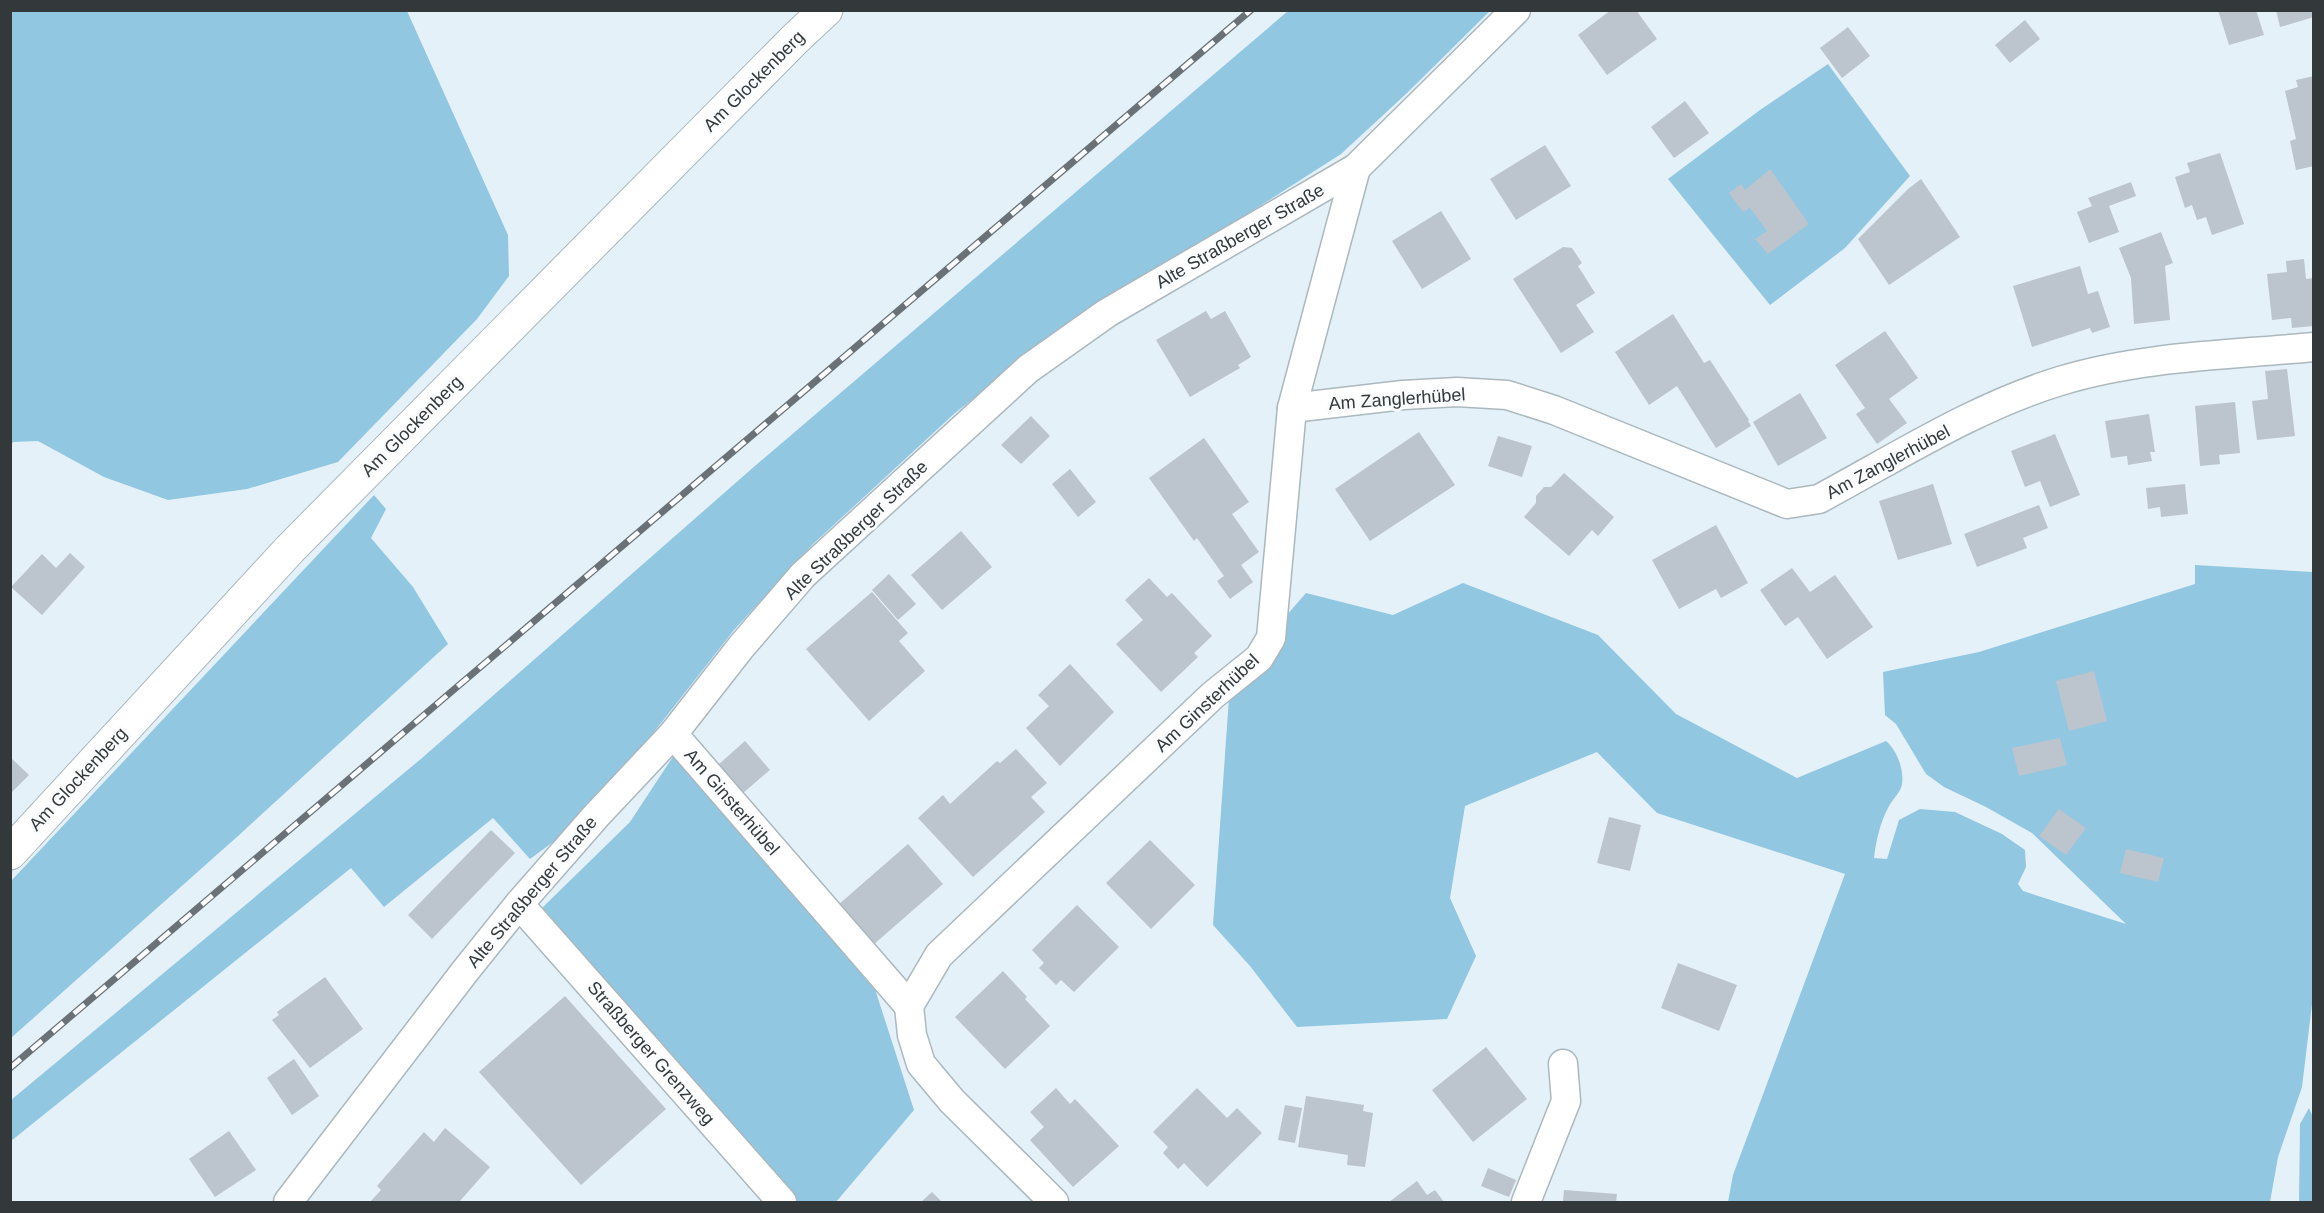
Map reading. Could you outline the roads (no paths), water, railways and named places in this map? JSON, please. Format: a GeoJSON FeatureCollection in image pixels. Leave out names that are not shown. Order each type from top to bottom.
{"type":"FeatureCollection","features":[{"type":"Feature","properties":{"kind":"main road","name":"Am Glockenberg"},"geometry":{"type":"LineString","coordinates":[[10,854],[290,549],[826,10]]}},
{"type":"Feature","properties":{"kind":"street","name":"Alte Straßberger Straße"},"geometry":{"type":"LineString","coordinates":[[288,1203],[519,904],[596,816],[673,734],[741,647],[803,575],[1028,369],[1107,313],[1356,168],[1516,10]]}},
{"type":"Feature","properties":{"kind":"street","name":"Am Ginsterhübel"},"geometry":{"type":"LineString","coordinates":[[673,734],[909,1006],[939,955],[1213,696],[1259,658],[1271,638],[1292,408],[1356,168]]}},
{"type":"Feature","properties":{"kind":"street","name":"Am Zanglerhübel"},"geometry":{"type":"LineString","coordinates":[[1292,408],[1403,395],[1456,392],[1507,395],[1554,410],[1787,504],[1819,499],[1996,404],[2061,381],[2113,368],[2313,347]]}},
{"type":"Feature","properties":{"kind":"street","name":"Straßberger Grenzweg"},"geometry":{"type":"LineString","coordinates":[[519,904],[782,1203]]}},
{"type":"Feature","properties":{"kind":"street"},"geometry":{"type":"LineString","coordinates":[[909,1006],[912,1035],[921,1064],[952,1101],[1054,1203]]}},
{"type":"Feature","properties":{"kind":"street"},"geometry":{"type":"LineString","coordinates":[[1527,1203],[1566,1101],[1563,1064]]}},
{"type":"Feature","properties":{"kind":"railway"},"geometry":{"type":"LineString","coordinates":[[10,1068],[1251,10]]}}]}
